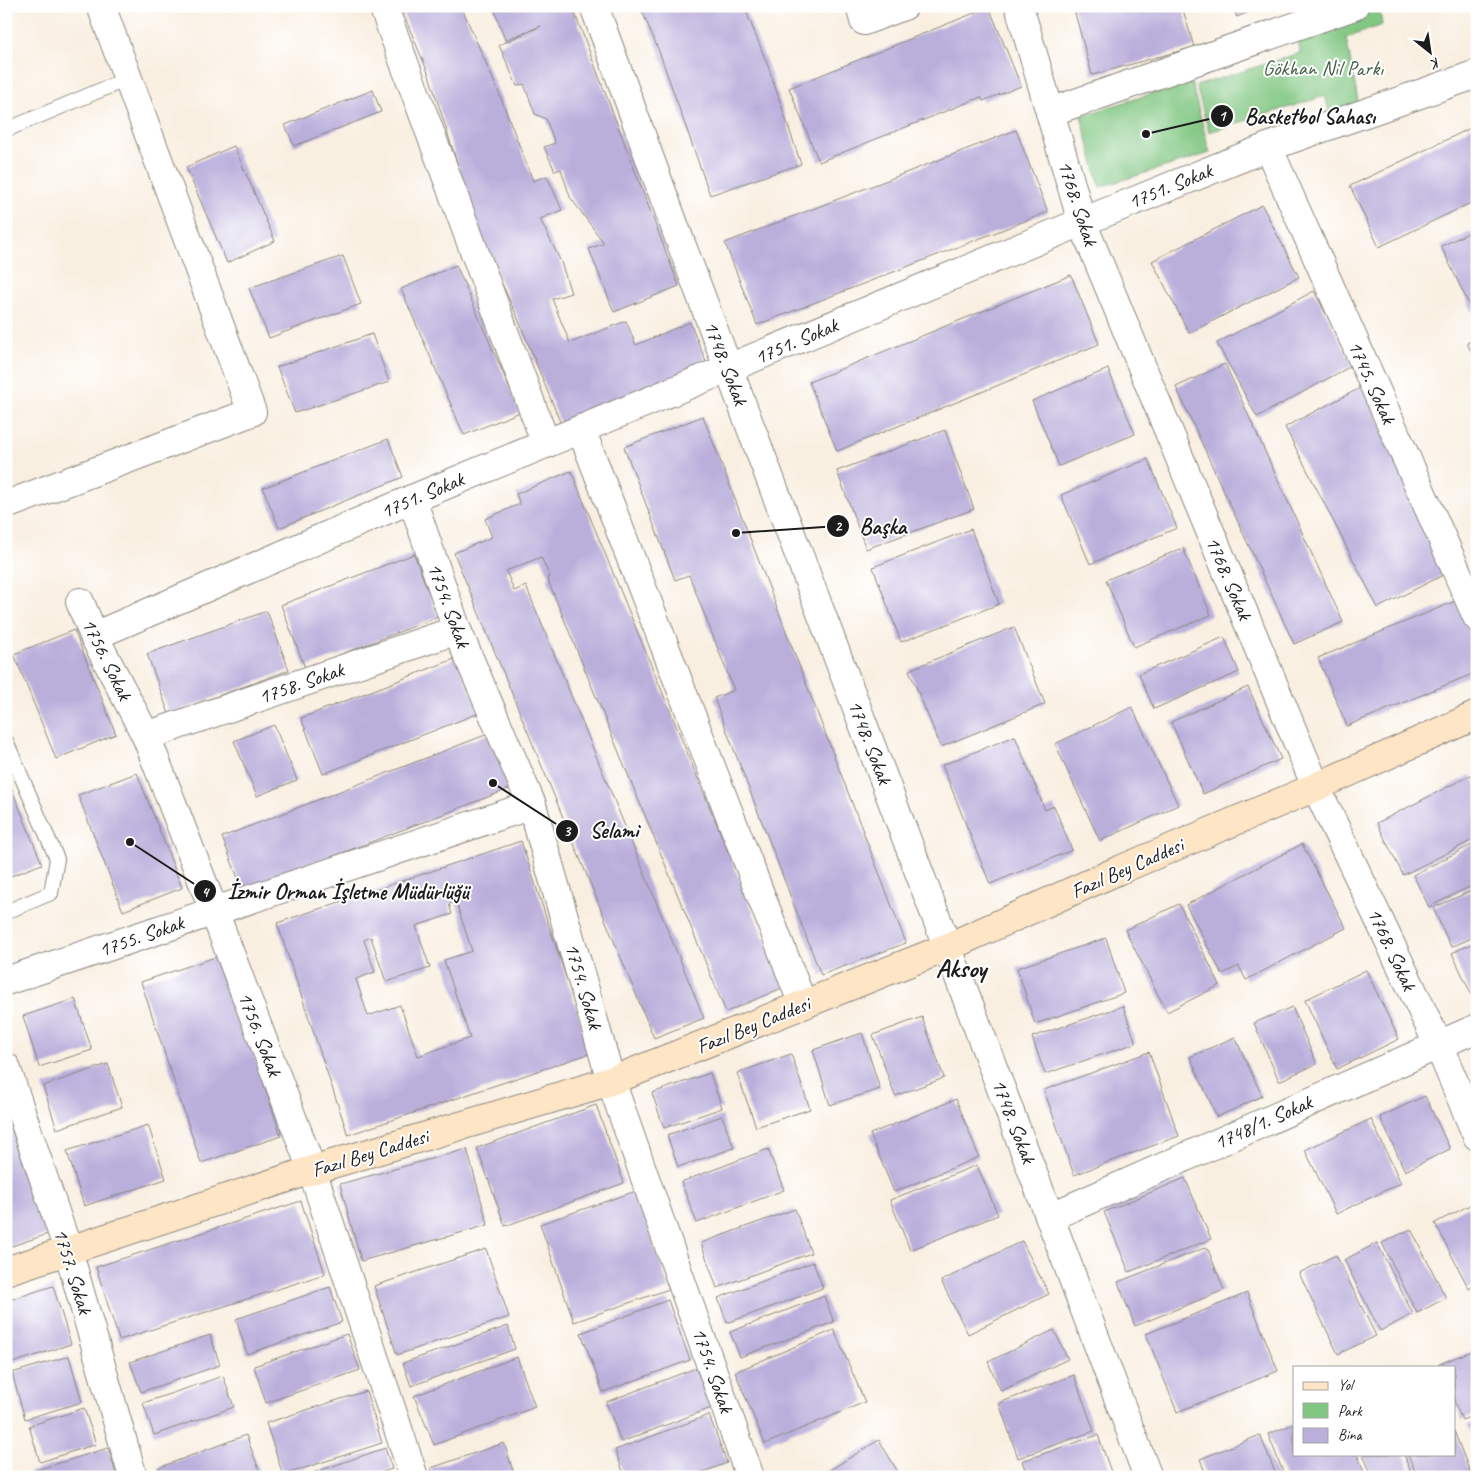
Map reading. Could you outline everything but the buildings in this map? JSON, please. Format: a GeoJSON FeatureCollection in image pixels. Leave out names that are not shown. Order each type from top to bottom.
{"type":"FeatureCollection","features":[{"type":"Feature","properties":{"kind":"street"},"geometry":{"type":"LineString","coordinates":[[6,505],[252,412],[101,6]]}},
{"type":"Feature","properties":{"kind":"street"},"geometry":{"type":"LineString","coordinates":[[383,6],[546,444]]}},
{"type":"Feature","properties":{"kind":"street","name":"1748. Sokak"},"geometry":{"type":"LineString","coordinates":[[594,6],[728,369],[1148,1477]]}},
{"type":"Feature","properties":{"kind":"street"},"geometry":{"type":"LineString","coordinates":[[860,6],[864,21],[904,6]]}},
{"type":"Feature","properties":{"kind":"street","name":"1768. Sokak"},"geometry":{"type":"LineString","coordinates":[[1019,6],[1082,222],[1316,787],[1438,1044],[1477,1136]]}},
{"type":"Feature","properties":{"kind":"street"},"geometry":{"type":"LineString","coordinates":[[1050,112],[1354,6]]}},
{"type":"Feature","properties":{"kind":"street","name":"1751. Sokak"},"geometry":{"type":"LineString","coordinates":[[94,636],[412,498],[1082,222],[1268,147],[1477,74]]}},
{"type":"Feature","properties":{"kind":"street","name":"1745. Sokak"},"geometry":{"type":"LineString","coordinates":[[1268,147],[1477,617]]}},
{"type":"Feature","properties":{"kind":"street"},"geometry":{"type":"LineString","coordinates":[[580,429],[803,1005]]}},
{"type":"Feature","properties":{"kind":"street","name":"1754. Sokak"},"geometry":{"type":"LineString","coordinates":[[412,498],[457,630],[532,805],[611,1081],[750,1477]]}},
{"type":"Feature","properties":{"kind":"street","name":"1756. Sokak"},"geometry":{"type":"LineString","coordinates":[[80,602],[94,636],[146,736],[214,911],[312,1170],[414,1477]]}},
{"type":"Feature","properties":{"kind":"street","name":"1758. Sokak"},"geometry":{"type":"LineString","coordinates":[[146,736],[457,630]]}},
{"type":"Feature","properties":{"kind":"street","name":"Fazıl Bey Caddesi"},"geometry":{"type":"LineString","coordinates":[[6,1271],[312,1170],[611,1081],[948,948],[1117,871],[1316,787],[1477,715]]}},
{"type":"Feature","properties":{"kind":"street","name":"1755. Sokak"},"geometry":{"type":"LineString","coordinates":[[6,981],[532,805]]}},
{"type":"Feature","properties":{"kind":"street","name":"1748/1. Sokak"},"geometry":{"type":"LineString","coordinates":[[1050,1217],[1477,1028]]}},
{"type":"Feature","properties":{"kind":"street","name":"1757. Sokak"},"geometry":{"type":"LineString","coordinates":[[6,1067],[68,1250],[132,1477]]}},
{"type":"Feature","properties":{"kind":"lane"},"geometry":{"type":"LineString","coordinates":[[6,130],[127,79]]}},
{"type":"Feature","properties":{"kind":"lane"},"geometry":{"type":"LineString","coordinates":[[6,741],[57,859],[51,893],[6,912]]}},
{"type":"Feature","properties":{"kind":"green space","name":"Gökhan Nil Parkı"},"geometry":{"type":"Polygon","coordinates":[[[1366,6],[1379,6],[1382,25],[1346,38],[1359,106],[1330,115],[1325,96],[1209,132],[1196,86],[1300,53],[1297,31],[1366,6]]]}},
{"type":"Feature","properties":{"kind":"green space"},"geometry":{"type":"Polygon","coordinates":[[[1191,81],[1210,153],[1100,187],[1081,116],[1191,81]]]}},
{"type":"Feature","properties":{"kind":"place","name":"Basketbol Sahası"},"geometry":{"type":"Point","coordinates":[1146,134]}},
{"type":"Feature","properties":{"kind":"place","name":"Başka"},"geometry":{"type":"Point","coordinates":[736,533]}},
{"type":"Feature","properties":{"kind":"place","name":"Selami"},"geometry":{"type":"Point","coordinates":[493,783]}},
{"type":"Feature","properties":{"kind":"place","name":"İzmir Orman İşletme Müdürlüğü"},"geometry":{"type":"Point","coordinates":[130,842]}},
{"type":"Feature","properties":{"kind":"district","name":"Aksoy"},"geometry":{"type":"Point","coordinates":[961,968]}}]}
